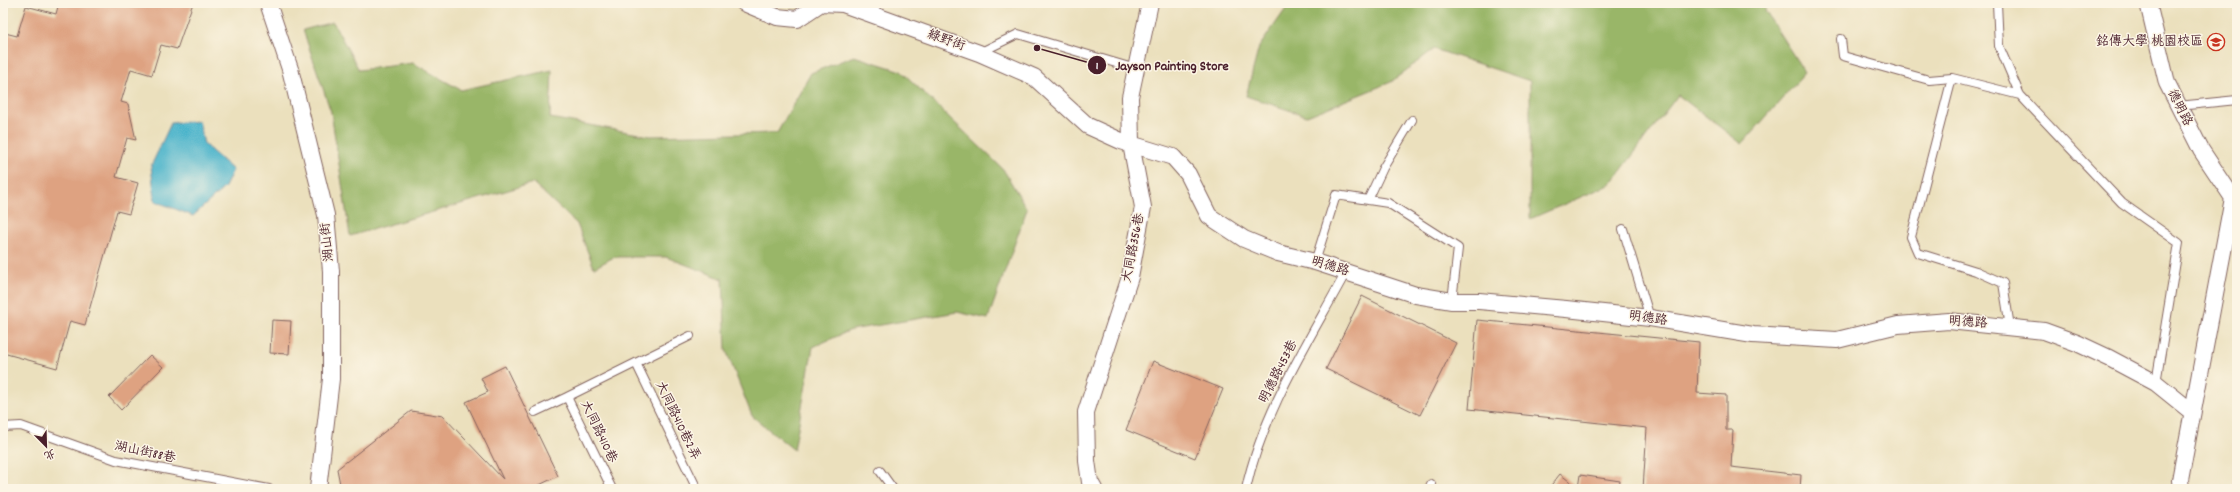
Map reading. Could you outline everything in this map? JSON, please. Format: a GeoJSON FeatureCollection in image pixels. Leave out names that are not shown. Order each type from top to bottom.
{"type":"FeatureCollection","features":[{"type":"Feature","properties":{"kind":"street","name":"湖山街"},"geometry":{"type":"LineString","coordinates":[[268,3],[290,69],[326,215],[331,271],[331,379],[318,489]]}},
{"type":"Feature","properties":{"kind":"street","name":"綠野街"},"geometry":{"type":"LineString","coordinates":[[744,3],[777,17],[797,19],[821,3],[843,4],[979,53],[1034,77],[1088,126],[1131,144]]}},
{"type":"Feature","properties":{"kind":"street","name":"大同路356巷"},"geometry":{"type":"LineString","coordinates":[[1094,489],[1090,482],[1086,461],[1086,412],[1130,277],[1143,207],[1131,144],[1130,97],[1150,3]]}},
{"type":"Feature","properties":{"kind":"street","name":"德明路"},"geometry":{"type":"LineString","coordinates":[[2148,3],[2167,83],[2201,150],[2235,199]]}},
{"type":"Feature","properties":{"kind":"street","name":"明德路"},"geometry":{"type":"LineString","coordinates":[[1131,144],[1173,157],[1188,174],[1209,216],[1244,239],[1278,253],[1315,262],[1416,294],[1452,301],[1480,301],[1650,318],[1753,335],[1838,340],[1898,325],[1949,321],[2044,331],[2077,342],[2156,383],[2192,412]]}},
{"type":"Feature","properties":{"kind":"street"},"geometry":{"type":"LineString","coordinates":[[2181,489],[2180,480],[2192,412],[2235,199]]}},
{"type":"Feature","properties":{"kind":"lane"},"geometry":{"type":"LineString","coordinates":[[1998,3],[1999,46],[2020,95],[2122,203],[2180,244],[2156,383]]}},
{"type":"Feature","properties":{"kind":"lane"},"geometry":{"type":"LineString","coordinates":[[979,53],[1018,34],[1136,69]]}},
{"type":"Feature","properties":{"kind":"lane"},"geometry":{"type":"LineString","coordinates":[[1841,38],[1843,56],[1929,80],[1952,78],[2020,95]]}},
{"type":"Feature","properties":{"kind":"lane"},"geometry":{"type":"LineString","coordinates":[[1952,78],[1911,237],[1918,253],[1976,271],[2003,283],[2010,327]]}},
{"type":"Feature","properties":{"kind":"lane"},"geometry":{"type":"LineString","coordinates":[[2178,106],[2237,100]]}},
{"type":"Feature","properties":{"kind":"lane"},"geometry":{"type":"LineString","coordinates":[[1368,200],[1383,168],[1412,120]]}},
{"type":"Feature","properties":{"kind":"lane"},"geometry":{"type":"LineString","coordinates":[[1315,262],[1336,195],[1388,203],[1458,248],[1452,301]]}},
{"type":"Feature","properties":{"kind":"lane"},"geometry":{"type":"LineString","coordinates":[[1623,229],[1650,318]]}},
{"type":"Feature","properties":{"kind":"lane","name":"明德路453巷"},"geometry":{"type":"LineString","coordinates":[[1246,489],[1253,457],[1284,387],[1346,272]]}},
{"type":"Feature","properties":{"kind":"lane"},"geometry":{"type":"LineString","coordinates":[[567,396],[690,336]]}},
{"type":"Feature","properties":{"kind":"lane","name":"大同路410巷2弄"},"geometry":{"type":"LineString","coordinates":[[636,363],[697,489]]}},
{"type":"Feature","properties":{"kind":"lane","name":"大同路410巷"},"geometry":{"type":"LineString","coordinates":[[535,412],[567,396],[612,489]]}},
{"type":"Feature","properties":{"kind":"lane","name":"湖山街88巷"},"geometry":{"type":"LineString","coordinates":[[3,427],[20,426],[116,460],[269,489]]}},
{"type":"Feature","properties":{"kind":"lane"},"geometry":{"type":"LineString","coordinates":[[880,471],[894,489]]}},
{"type":"Feature","properties":{"kind":"green space"},"geometry":{"type":"Polygon","coordinates":[[[1290,3],[1767,3],[1765,11],[1805,73],[1742,144],[1678,95],[1611,184],[1530,219],[1530,81],[1434,49],[1391,82],[1307,116],[1246,96],[1259,47],[1290,3]]]}},
{"type":"Feature","properties":{"kind":"green space"},"geometry":{"type":"Polygon","coordinates":[[[333,22],[359,70],[413,63],[461,90],[552,70],[550,118],[650,136],[777,133],[811,73],[854,56],[901,71],[1003,169],[1027,209],[988,319],[957,312],[851,330],[813,347],[794,450],[752,416],[726,350],[723,279],[666,257],[614,257],[594,268],[577,224],[533,183],[350,236],[331,112],[303,30],[333,22]]]}},
{"type":"Feature","properties":{"kind":"water"},"geometry":{"type":"Polygon","coordinates":[[[199,121],[204,144],[233,170],[225,187],[193,216],[155,201],[151,166],[171,123],[199,121]]]}},
{"type":"Feature","properties":{"kind":"building"},"geometry":{"type":"Polygon","coordinates":[[[59,3],[193,3],[177,49],[161,45],[152,75],[131,69],[121,102],[128,104],[136,140],[127,138],[116,177],[138,183],[129,214],[117,211],[85,325],[70,321],[57,368],[3,353],[3,41],[5,33],[17,36],[26,6],[56,14],[59,3]]]}},
{"type":"Feature","properties":{"kind":"building"},"geometry":{"type":"Polygon","coordinates":[[[1362,296],[1456,343],[1420,415],[1326,369],[1362,296]]]}},
{"type":"Feature","properties":{"kind":"building"},"geometry":{"type":"Polygon","coordinates":[[[272,320],[291,321],[289,354],[270,353],[272,320]]]}},
{"type":"Feature","properties":{"kind":"building"},"geometry":{"type":"Polygon","coordinates":[[[1477,320],[1699,342],[1697,393],[1726,395],[1726,430],[1733,430],[1731,467],[1801,475],[1800,489],[1643,489],[1647,428],[1469,409],[1477,320]]]}},
{"type":"Feature","properties":{"kind":"building"},"geometry":{"type":"Polygon","coordinates":[[[150,355],[163,367],[121,410],[109,397],[150,355]]]}},
{"type":"Feature","properties":{"kind":"building"},"geometry":{"type":"Polygon","coordinates":[[[1153,361],[1223,389],[1195,458],[1126,430],[1153,361]]]}},
{"type":"Feature","properties":{"kind":"building"},"geometry":{"type":"Polygon","coordinates":[[[505,366],[558,476],[531,489],[341,489],[337,469],[411,411],[443,416],[503,479],[466,402],[488,392],[481,378],[505,366]]]}},
{"type":"Feature","properties":{"kind":"building"},"geometry":{"type":"Polygon","coordinates":[[[1560,474],[1578,488],[1580,475],[1620,481],[1619,489],[1548,489],[1560,474]]]}},
{"type":"Feature","properties":{"kind":"place","name":"銘傳大學 桃園校區"},"geometry":{"type":"Point","coordinates":[2216,42]}},
{"type":"Feature","properties":{"kind":"place","name":"Jayson Painting Store"},"geometry":{"type":"Point","coordinates":[1037,48]}}]}
